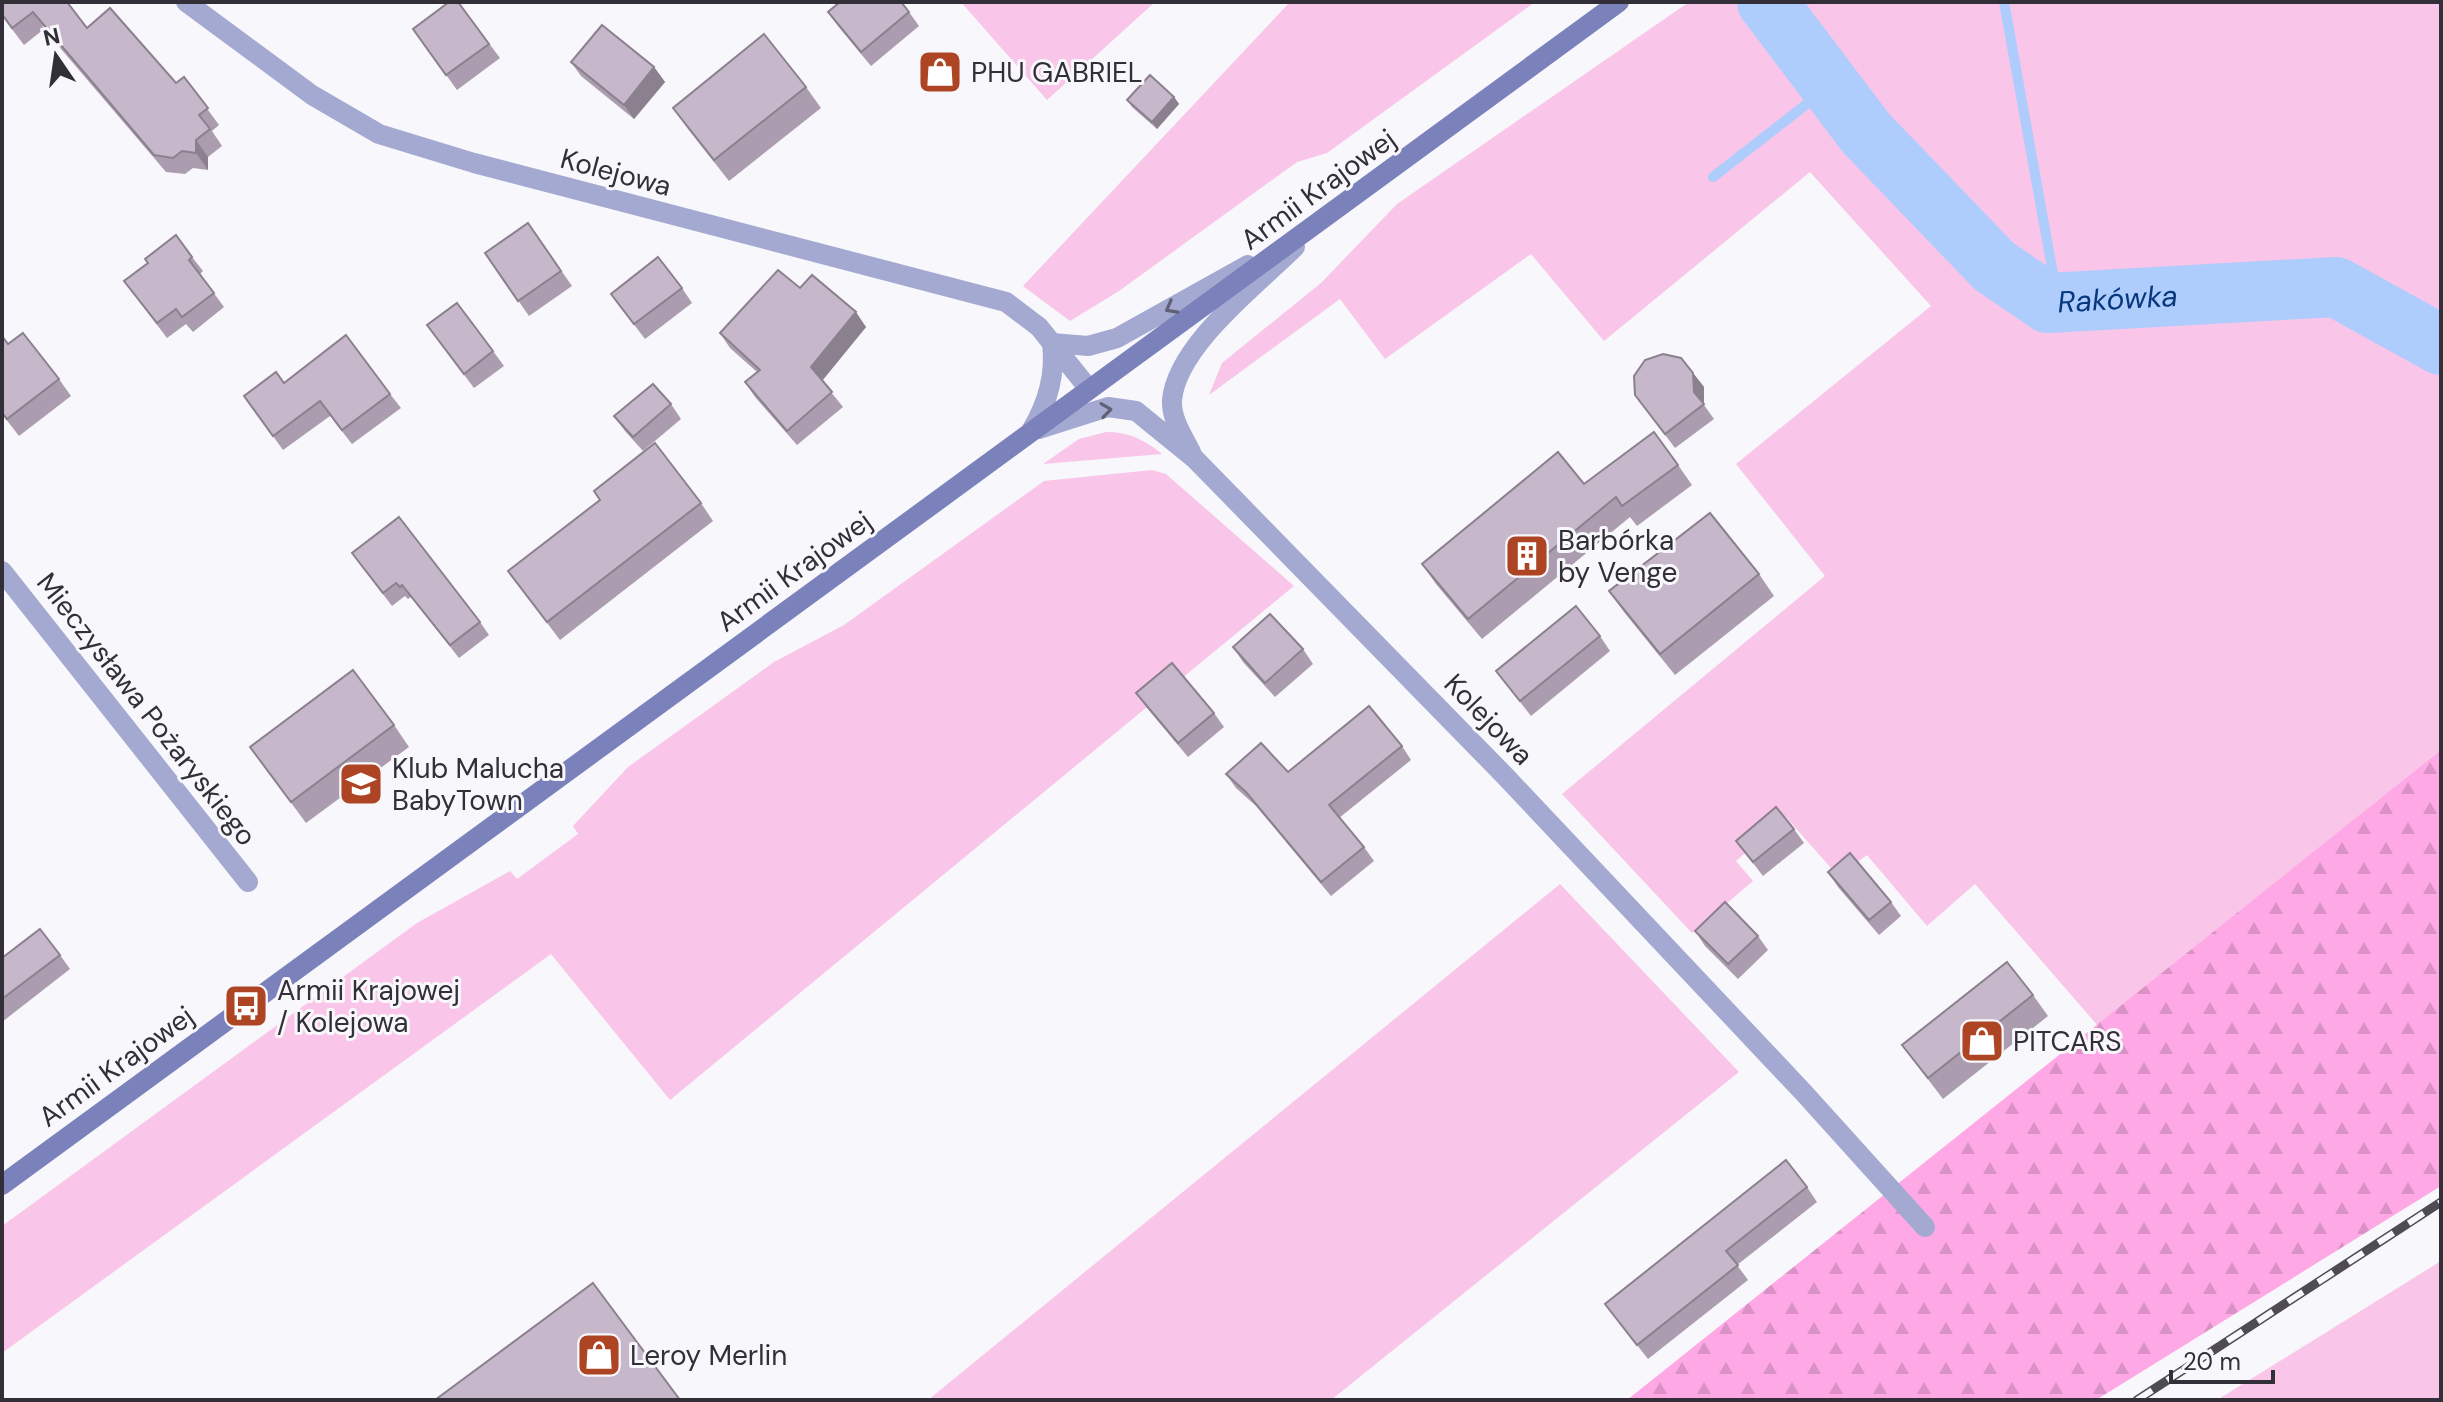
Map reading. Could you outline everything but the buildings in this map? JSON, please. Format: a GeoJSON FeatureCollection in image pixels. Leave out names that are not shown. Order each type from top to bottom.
{"type":"FeatureCollection","features":[{"type":"Feature","properties":{"kind":"street","name":"Kolejowa"},"geometry":{"type":"LineString","coordinates":[[186,2],[312,95],[379,134],[678,217],[996,297],[1018,308],[1052,343],[1089,389]]}},
{"type":"Feature","properties":{"kind":"street","name":"Armii Krajowej"},"geometry":{"type":"LineString","coordinates":[[2,1185],[1031,431],[1313,229],[1619,2]]}},
{"type":"Feature","properties":{"kind":"street"},"geometry":{"type":"LineString","coordinates":[[1031,431],[1051,387],[1055,364],[1052,343],[1088,346],[1117,338],[1313,229]]}},
{"type":"Feature","properties":{"kind":"street"},"geometry":{"type":"LineString","coordinates":[[1195,459],[1174,418],[1172,401],[1178,377],[1192,350],[1313,229]]}},
{"type":"Feature","properties":{"kind":"street","name":"Kolejowa"},"geometry":{"type":"LineString","coordinates":[[1031,431],[1108,407],[1136,411],[1195,459],[1495,766],[1804,1093],[1925,1227]]}},
{"type":"Feature","properties":{"kind":"street","name":"Mieczysława Pożaryskiego"},"geometry":{"type":"LineString","coordinates":[[2,571],[248,882]]}},
{"type":"Feature","properties":{"kind":"shaded area"},"geometry":{"type":"Polygon","coordinates":[[[961,2],[1155,2],[1047,100],[961,2]]]}},
{"type":"Feature","properties":{"kind":"shaded area"},"geometry":{"type":"Polygon","coordinates":[[[1290,2],[1535,2],[1327,153],[1297,162],[1119,291],[1070,321],[1023,286],[1290,2]]]}},
{"type":"Feature","properties":{"kind":"shaded area"},"geometry":{"type":"Polygon","coordinates":[[[1689,2],[2441,2],[2441,750],[2098,1026],[1975,884],[1927,926],[1867,855],[1838,876],[1786,817],[1736,861],[1753,881],[1692,933],[1562,794],[1825,576],[1736,464],[1931,306],[1810,172],[1604,341],[1531,254],[1385,359],[1340,299],[1209,395],[1222,363],[1321,283],[1397,204],[1689,2]]]}},
{"type":"Feature","properties":{"kind":"shaded area"},"geometry":{"type":"Polygon","coordinates":[[[1106,432],[1136,438],[1162,454],[1043,464],[1079,439],[1106,432]]]}},
{"type":"Feature","properties":{"kind":"shaded area"},"geometry":{"type":"Polygon","coordinates":[[[1152,470],[1166,474],[1294,586],[670,1100],[551,954],[2,1353],[2,1226],[417,923],[510,871],[517,879],[578,834],[573,826],[628,767],[774,662],[844,625],[1044,481],[1152,470]]]}},
{"type":"Feature","properties":{"kind":"shaded area"},"geometry":{"type":"Polygon","coordinates":[[[1560,884],[1739,1072],[1331,1400],[928,1400],[1560,884]]]}},
{"type":"Feature","properties":{"kind":"shaded area"},"geometry":{"type":"Polygon","coordinates":[[[2441,1261],[2441,1400],[2217,1400],[2441,1261]]]}},
{"type":"Feature","properties":{"kind":"green space"},"geometry":{"type":"Polygon","coordinates":[[[2441,750],[2441,1186],[2096,1400],[1627,1400],[2441,750]]]}},
{"type":"Feature","properties":{"kind":"waterway","name":"Rakówka"},"geometry":{"type":"LineString","coordinates":[[1767,2],[1866,133],[1994,266],[2048,303],[2336,287],[2441,345]]}},
{"type":"Feature","properties":{"kind":"waterway"},"geometry":{"type":"LineString","coordinates":[[2004,2],[2054,279],[2048,303]]}},
{"type":"Feature","properties":{"kind":"waterway"},"geometry":{"type":"LineString","coordinates":[[1713,177],[1830,86]]}},
{"type":"Feature","properties":{"kind":"railway"},"geometry":{"type":"LineString","coordinates":[[2137,1400],[2441,1202]]}},
{"type":"Feature","properties":{"kind":"place","name":"PHU GABRIEL"},"geometry":{"type":"Point","coordinates":[940,72]}},
{"type":"Feature","properties":{"kind":"place","name":"Barbórka by Venge"},"geometry":{"type":"Point","coordinates":[1527,556]}},
{"type":"Feature","properties":{"kind":"place","name":"Klub Malucha BabyTown"},"geometry":{"type":"Point","coordinates":[361,784]}},
{"type":"Feature","properties":{"kind":"place","name":"Armii Krajowej / Kolejowa"},"geometry":{"type":"Point","coordinates":[246,1006]}},
{"type":"Feature","properties":{"kind":"place","name":"PITCARS"},"geometry":{"type":"Point","coordinates":[1982,1041]}},
{"type":"Feature","properties":{"kind":"place","name":"Leroy Merlin"},"geometry":{"type":"Point","coordinates":[599,1355]}}]}
